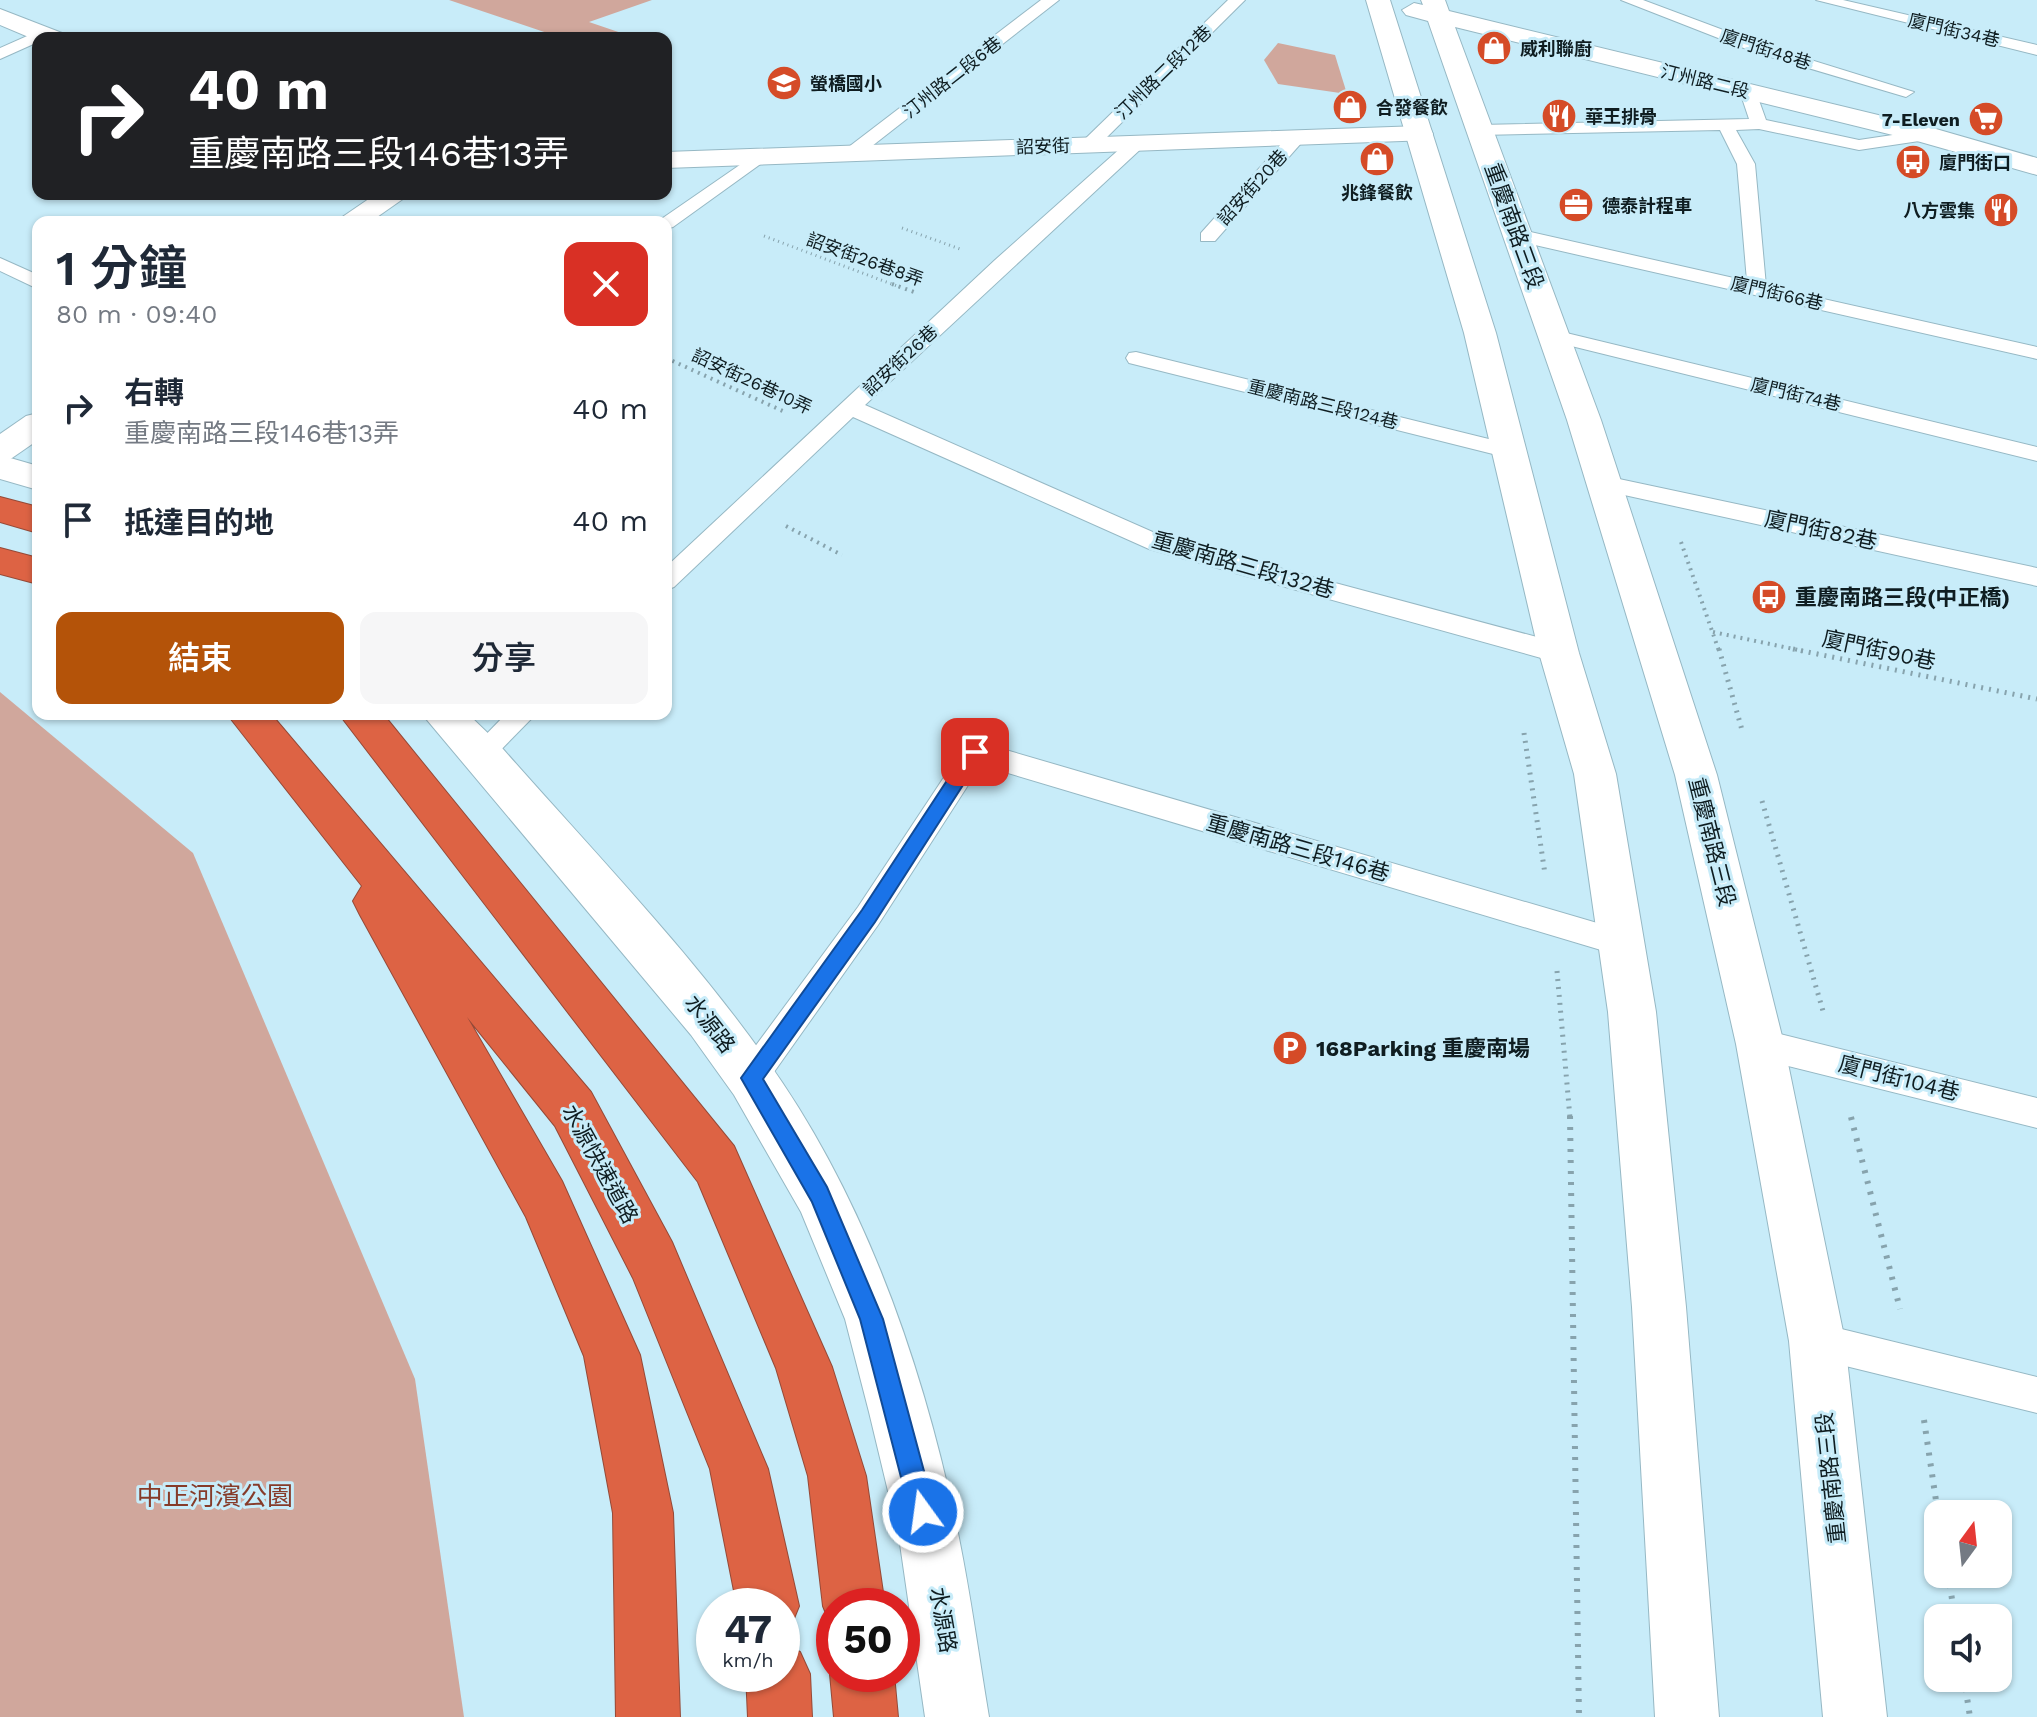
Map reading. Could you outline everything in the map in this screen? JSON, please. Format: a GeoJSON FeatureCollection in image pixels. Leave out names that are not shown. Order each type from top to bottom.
{"type":"FeatureCollection","features":[{"type":"Feature","properties":{"kind":"highway"},"geometry":{"type":"LineString","coordinates":[[0,509],[32,518]]}},
{"type":"Feature","properties":{"kind":"highway"},"geometry":{"type":"LineString","coordinates":[[0,561],[32,569]]}},
{"type":"Feature","properties":{"kind":"highway","name":"水源快速道路"},"geometry":{"type":"LineString","coordinates":[[252,720],[573,1109],[653,1261],[739,1469],[764,1588]]}},
{"type":"Feature","properties":{"kind":"highway"},"geometry":{"type":"LineString","coordinates":[[364,720],[716,1164],[804,1367],[837,1476],[852,1588]]}},
{"type":"Feature","properties":{"kind":"highway"},"geometry":{"type":"LineString","coordinates":[[315,794],[544,1199],[612,1355],[643,1513],[648,1717]]}},
{"type":"Feature","properties":{"kind":"highway"},"geometry":{"type":"LineString","coordinates":[[779,1692],[780,1717]]}},
{"type":"Feature","properties":{"kind":"highway"},"geometry":{"type":"LineString","coordinates":[[864,1692],[866,1717]]}},
{"type":"Feature","properties":{"kind":"main road","name":"汀州路二段"},"geometry":{"type":"LineString","coordinates":[[1377,1],[1436,8],[1748,92],[1926,135],[2037,167]]}},
{"type":"Feature","properties":{"kind":"main road"},"geometry":{"type":"LineString","coordinates":[[1377,1],[1480,333],[1559,653],[1595,774],[1632,1012],[1659,1307],[1687,1717]]}},
{"type":"Feature","properties":{"kind":"main road","name":"重慶南路三段"},"geometry":{"type":"LineString","coordinates":[[1436,8],[1605,484],[1696,775],[1760,1044],[1817,1341],[1855,1717]]}},
{"type":"Feature","properties":{"kind":"main road"},"geometry":{"type":"LineString","coordinates":[[0,16],[38,32]]}},
{"type":"Feature","properties":{"kind":"main road","name":"詔安街"},"geometry":{"type":"LineString","coordinates":[[672,160],[1420,134]]}},
{"type":"Feature","properties":{"kind":"main road"},"geometry":{"type":"LineString","coordinates":[[360,216],[386,200]]}},
{"type":"Feature","properties":{"kind":"main road"},"geometry":{"type":"LineString","coordinates":[[0,450],[32,428]]}},
{"type":"Feature","properties":{"kind":"main road"},"geometry":{"type":"LineString","coordinates":[[0,467],[32,476]]}},
{"type":"Feature","properties":{"kind":"main road","name":"水源路"},"geometry":{"type":"LineString","coordinates":[[448,720],[481,753],[708,1019],[751,1078],[819,1194],[872,1319],[929,1537],[957,1717]]}},
{"type":"Feature","properties":{"kind":"lane","name":"汀州路二段6巷"},"geometry":{"type":"LineString","coordinates":[[852,153],[1051,0]]}},
{"type":"Feature","properties":{"kind":"lane","name":"汀州路二段12巷"},"geometry":{"type":"LineString","coordinates":[[1090,144],[1237,0]]}},
{"type":"Feature","properties":{"kind":"lane","name":"廈門街48巷"},"geometry":{"type":"LineString","coordinates":[[1629,0],[1760,49],[1906,92]]}},
{"type":"Feature","properties":{"kind":"lane","name":"廈門街34巷"},"geometry":{"type":"LineString","coordinates":[[1824,0],[2037,50]]}},
{"type":"Feature","properties":{"kind":"lane"},"geometry":{"type":"LineString","coordinates":[[0,54],[32,42]]}},
{"type":"Feature","properties":{"kind":"lane"},"geometry":{"type":"LineString","coordinates":[[1748,92],[1759,124]]}},
{"type":"Feature","properties":{"kind":"lane"},"geometry":{"type":"LineString","coordinates":[[1480,130],[1759,124],[1859,145],[1926,135]]}},
{"type":"Feature","properties":{"kind":"lane"},"geometry":{"type":"LineString","coordinates":[[1726,126],[1746,164],[1757,288]]}},
{"type":"Feature","properties":{"kind":"lane","name":"詔安街20巷"},"geometry":{"type":"LineString","coordinates":[[1208,237],[1297,137]]}},
{"type":"Feature","properties":{"kind":"lane","name":"詔安街26巷"},"geometry":{"type":"LineString","coordinates":[[672,575],[1002,264],[1138,142]]}},
{"type":"Feature","properties":{"kind":"lane"},"geometry":{"type":"LineString","coordinates":[[672,219],[760,156]]}},
{"type":"Feature","properties":{"kind":"lane","name":"廈門街66巷"},"geometry":{"type":"LineString","coordinates":[[1517,235],[2037,353]]}},
{"type":"Feature","properties":{"kind":"lane"},"geometry":{"type":"LineString","coordinates":[[0,264],[32,280]]}},
{"type":"Feature","properties":{"kind":"lane","name":"廈門街74巷"},"geometry":{"type":"LineString","coordinates":[[1554,336],[1668,366],[1930,424],[2037,454]]}},
{"type":"Feature","properties":{"kind":"lane","name":"重慶南路三段124巷"},"geometry":{"type":"LineString","coordinates":[[1136,358],[1509,451]]}},
{"type":"Feature","properties":{"kind":"lane","name":"重慶南路三段132巷"},"geometry":{"type":"LineString","coordinates":[[850,407],[1157,543],[1559,653]]}},
{"type":"Feature","properties":{"kind":"lane","name":"廈門街82巷"},"geometry":{"type":"LineString","coordinates":[[1605,484],[2037,577]]}},
{"type":"Feature","properties":{"kind":"lane"},"geometry":{"type":"LineString","coordinates":[[481,753],[517,720]]}},
{"type":"Feature","properties":{"kind":"lane","name":"重慶南路三段146巷"},"geometry":{"type":"LineString","coordinates":[[751,1078],[868,916],[975,752],[1621,943]]}},
{"type":"Feature","properties":{"kind":"lane","name":"廈門街104巷"},"geometry":{"type":"LineString","coordinates":[[1760,1044],[2037,1113]]}},
{"type":"Feature","properties":{"kind":"lane"},"geometry":{"type":"LineString","coordinates":[[1817,1341],[2037,1395]]}},
{"type":"Feature","properties":{"kind":"path"},"geometry":{"type":"LineString","coordinates":[[902,228],[1002,264]]}},
{"type":"Feature","properties":{"kind":"path","name":"詔安街26巷8弄"},"geometry":{"type":"LineString","coordinates":[[764,236],[956,308]]}},
{"type":"Feature","properties":{"kind":"path","name":"詔安街26巷10弄"},"geometry":{"type":"LineString","coordinates":[[672,361],[825,431]]}},
{"type":"Feature","properties":{"kind":"path"},"geometry":{"type":"LineString","coordinates":[[746,506],[842,555]]}},
{"type":"Feature","properties":{"kind":"path","name":"廈門街90巷"},"geometry":{"type":"LineString","coordinates":[[1714,632],[2037,699]]}},
{"type":"Feature","properties":{"kind":"path"},"geometry":{"type":"LineString","coordinates":[[1966,1692],[1970,1717]]}},
{"type":"Feature","properties":{"kind":"green space"},"geometry":{"type":"Polygon","coordinates":[[[449,0],[652,0],[589,22],[618,32],[544,32],[449,0]]]}},
{"type":"Feature","properties":{"kind":"green space"},"geometry":{"type":"Polygon","coordinates":[[[1278,43],[1335,55],[1347,94],[1278,84],[1264,60],[1278,43]]]}},
{"type":"Feature","properties":{"kind":"green space","name":"中正河濱公園"},"geometry":{"type":"Polygon","coordinates":[[[0,692],[193,853],[415,1379],[464,1717],[0,1717],[0,692]]]}},
{"type":"Feature","properties":{"kind":"place","name":"威利聯廚"},"geometry":{"type":"Point","coordinates":[1494,48]}},
{"type":"Feature","properties":{"kind":"place","name":"螢橋國小"},"geometry":{"type":"Point","coordinates":[784,83]}},
{"type":"Feature","properties":{"kind":"place","name":"合發餐飲"},"geometry":{"type":"Point","coordinates":[1350,107]}},
{"type":"Feature","properties":{"kind":"place","name":"華王排骨"},"geometry":{"type":"Point","coordinates":[1559,116]}},
{"type":"Feature","properties":{"kind":"place","name":"7-Eleven"},"geometry":{"type":"Point","coordinates":[1986,119]}},
{"type":"Feature","properties":{"kind":"place","name":"兆鋒餐飲"},"geometry":{"type":"Point","coordinates":[1377,159]}},
{"type":"Feature","properties":{"kind":"place","name":"廈門街口"},"geometry":{"type":"Point","coordinates":[1913,162]}},
{"type":"Feature","properties":{"kind":"place","name":"德泰計程車"},"geometry":{"type":"Point","coordinates":[1576,205]}},
{"type":"Feature","properties":{"kind":"place","name":"八方雲集"},"geometry":{"type":"Point","coordinates":[2001,210]}},
{"type":"Feature","properties":{"kind":"place","name":"重慶南路三段(中正橋)"},"geometry":{"type":"Point","coordinates":[1769,597]}},
{"type":"Feature","properties":{"kind":"place","name":"168Parking 重慶南場"},"geometry":{"type":"Point","coordinates":[1290,1048]}},
{"type":"Feature","properties":{"kind":"route"},"geometry":{"type":"LineString","coordinates":[[923,1512],[872,1319],[819,1194],[751,1078],[868,916],[975,752]]}}]}
